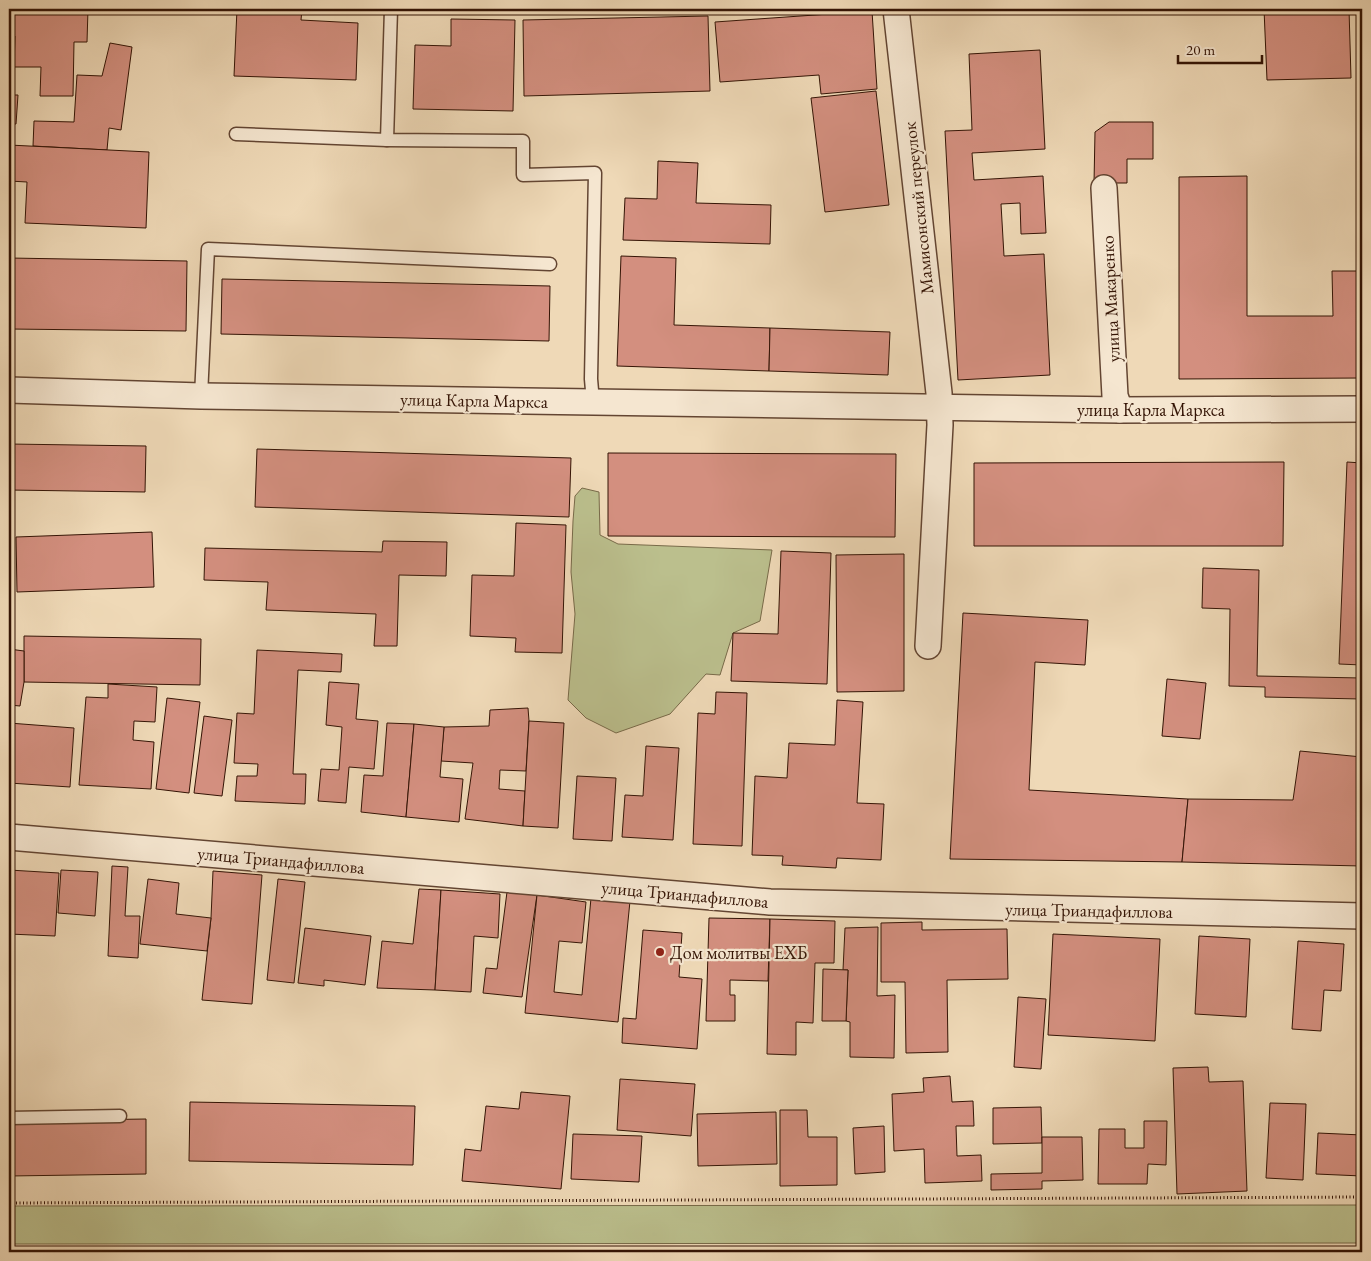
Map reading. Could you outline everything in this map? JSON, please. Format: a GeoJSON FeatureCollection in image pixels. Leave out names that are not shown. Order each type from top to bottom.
{"type":"FeatureCollection","features":[{"type":"Feature","properties":{"kind":"street","name":"Мамисонский переулок"},"geometry":{"type":"LineString","coordinates":[[896,9],[940,407]]}},
{"type":"Feature","properties":{"kind":"street","name":"улица Макаренко"},"geometry":{"type":"LineString","coordinates":[[1104,188],[1115,396],[1120,410]]}},
{"type":"Feature","properties":{"kind":"street","name":"улица Карла Маркса"},"geometry":{"type":"LineString","coordinates":[[9,390],[201,396],[1120,410],[1362,409]]}},
{"type":"Feature","properties":{"kind":"street"},"geometry":{"type":"LineString","coordinates":[[928,646],[940,407]]}},
{"type":"Feature","properties":{"kind":"street","name":"улица Триандафиллова"},"geometry":{"type":"LineString","coordinates":[[9,837],[770,902],[1362,916]]}},
{"type":"Feature","properties":{"kind":"lane"},"geometry":{"type":"LineString","coordinates":[[388,140],[391,9]]}},
{"type":"Feature","properties":{"kind":"lane"},"geometry":{"type":"LineString","coordinates":[[236,134],[388,140],[523,141],[523,175],[595,173],[590,379],[592,402]]}},
{"type":"Feature","properties":{"kind":"lane"},"geometry":{"type":"LineString","coordinates":[[201,396],[208,249],[550,264]]}},
{"type":"Feature","properties":{"kind":"lane"},"geometry":{"type":"LineString","coordinates":[[9,1118],[120,1116]]}},
{"type":"Feature","properties":{"kind":"path"},"geometry":{"type":"LineString","coordinates":[[9,1203],[1362,1197]]}},
{"type":"Feature","properties":{"kind":"green space"},"geometry":{"type":"Polygon","coordinates":[[[582,488],[599,492],[600,535],[618,544],[772,550],[760,621],[733,633],[720,675],[706,674],[670,714],[616,733],[586,718],[568,700],[575,614],[571,572],[573,521],[575,496],[582,488]]]}},
{"type":"Feature","properties":{"kind":"green space"},"geometry":{"type":"Polygon","coordinates":[[[1362,1205],[1362,1243],[9,1244],[9,1206],[1362,1205]]]}},
{"type":"Feature","properties":{"kind":"building"},"geometry":{"type":"Polygon","coordinates":[[[9,9],[88,9],[87,42],[74,42],[73,96],[40,96],[41,67],[14,67],[15,36],[9,36],[9,9]]]}},
{"type":"Feature","properties":{"kind":"building"},"geometry":{"type":"Polygon","coordinates":[[[237,9],[302,9],[301,20],[358,23],[356,80],[234,76],[237,9]]]}},
{"type":"Feature","properties":{"kind":"building"},"geometry":{"type":"Polygon","coordinates":[[[1264,9],[1349,9],[1351,78],[1267,80],[1264,9]]]}},
{"type":"Feature","properties":{"kind":"building"},"geometry":{"type":"Polygon","coordinates":[[[872,11],[877,89],[821,94],[819,75],[720,82],[715,22],[872,11]]]}},
{"type":"Feature","properties":{"kind":"building"},"geometry":{"type":"Polygon","coordinates":[[[708,16],[710,91],[524,96],[523,20],[708,16]]]}},
{"type":"Feature","properties":{"kind":"building"},"geometry":{"type":"Polygon","coordinates":[[[451,19],[515,20],[513,111],[413,109],[415,45],[451,46],[451,19]]]}},
{"type":"Feature","properties":{"kind":"building"},"geometry":{"type":"Polygon","coordinates":[[[110,43],[132,47],[121,130],[109,128],[107,150],[33,146],[34,121],[74,122],[77,75],[102,76],[110,43]]]}},
{"type":"Feature","properties":{"kind":"building"},"geometry":{"type":"Polygon","coordinates":[[[1040,50],[1045,149],[972,153],[974,180],[1043,176],[1046,233],[1021,234],[1020,203],[1001,204],[1004,256],[1044,254],[1050,375],[958,380],[945,131],[972,130],[969,54],[1040,50]]]}},
{"type":"Feature","properties":{"kind":"building"},"geometry":{"type":"Polygon","coordinates":[[[876,91],[889,205],[825,212],[811,98],[876,91]]]}},
{"type":"Feature","properties":{"kind":"building"},"geometry":{"type":"Polygon","coordinates":[[[9,95],[18,95],[16,124],[9,124],[9,95]]]}},
{"type":"Feature","properties":{"kind":"building"},"geometry":{"type":"Polygon","coordinates":[[[1109,122],[1153,122],[1153,159],[1127,159],[1127,183],[1094,183],[1095,132],[1109,122]]]}},
{"type":"Feature","properties":{"kind":"building"},"geometry":{"type":"Polygon","coordinates":[[[9,145],[149,152],[146,228],[25,223],[27,182],[9,181],[9,145]]]}},
{"type":"Feature","properties":{"kind":"building"},"geometry":{"type":"Polygon","coordinates":[[[658,161],[698,163],[696,203],[771,205],[770,244],[623,240],[625,198],[657,199],[658,161]]]}},
{"type":"Feature","properties":{"kind":"building"},"geometry":{"type":"Polygon","coordinates":[[[1247,176],[1247,316],[1333,316],[1332,271],[1362,271],[1362,378],[1179,379],[1179,177],[1247,176]]]}},
{"type":"Feature","properties":{"kind":"building"},"geometry":{"type":"Polygon","coordinates":[[[621,256],[676,258],[674,325],[770,328],[769,371],[617,366],[621,256]]]}},
{"type":"Feature","properties":{"kind":"building"},"geometry":{"type":"Polygon","coordinates":[[[9,258],[187,261],[186,331],[9,329],[9,258]]]}},
{"type":"Feature","properties":{"kind":"building"},"geometry":{"type":"Polygon","coordinates":[[[222,279],[550,286],[549,341],[221,334],[222,279]]]}},
{"type":"Feature","properties":{"kind":"building"},"geometry":{"type":"Polygon","coordinates":[[[770,328],[890,332],[888,375],[769,371],[770,328]]]}},
{"type":"Feature","properties":{"kind":"building"},"geometry":{"type":"Polygon","coordinates":[[[9,444],[146,446],[145,492],[9,490],[9,444]]]}},
{"type":"Feature","properties":{"kind":"building"},"geometry":{"type":"Polygon","coordinates":[[[257,449],[571,458],[569,517],[255,507],[257,449]]]}},
{"type":"Feature","properties":{"kind":"building"},"geometry":{"type":"Polygon","coordinates":[[[608,453],[896,454],[895,537],[608,536],[608,453]]]}},
{"type":"Feature","properties":{"kind":"building"},"geometry":{"type":"Polygon","coordinates":[[[1284,462],[1283,546],[974,546],[974,463],[1284,462]]]}},
{"type":"Feature","properties":{"kind":"building"},"geometry":{"type":"Polygon","coordinates":[[[1347,462],[1362,463],[1362,665],[1339,664],[1347,462]]]}},
{"type":"Feature","properties":{"kind":"building"},"geometry":{"type":"Polygon","coordinates":[[[516,523],[566,525],[562,653],[515,652],[516,638],[470,636],[472,575],[514,576],[516,523]]]}},
{"type":"Feature","properties":{"kind":"building"},"geometry":{"type":"Polygon","coordinates":[[[152,532],[154,587],[17,592],[16,537],[152,532]]]}},
{"type":"Feature","properties":{"kind":"building"},"geometry":{"type":"Polygon","coordinates":[[[383,541],[447,542],[446,576],[399,575],[397,646],[374,646],[376,614],[266,610],[268,582],[204,580],[205,548],[382,552],[383,541]]]}},
{"type":"Feature","properties":{"kind":"building"},"geometry":{"type":"Polygon","coordinates":[[[781,551],[831,553],[827,684],[731,681],[733,633],[778,634],[781,551]]]}},
{"type":"Feature","properties":{"kind":"building"},"geometry":{"type":"Polygon","coordinates":[[[904,554],[904,691],[837,692],[836,555],[904,554]]]}},
{"type":"Feature","properties":{"kind":"building"},"geometry":{"type":"Polygon","coordinates":[[[1203,568],[1259,570],[1257,676],[1362,678],[1362,699],[1265,697],[1265,687],[1229,686],[1230,609],[1202,608],[1203,568]]]}},
{"type":"Feature","properties":{"kind":"building"},"geometry":{"type":"Polygon","coordinates":[[[963,613],[1088,620],[1085,665],[1035,662],[1029,790],[1188,799],[1182,862],[950,859],[963,613]]]}},
{"type":"Feature","properties":{"kind":"building"},"geometry":{"type":"Polygon","coordinates":[[[24,636],[201,639],[200,685],[24,682],[24,636]]]}},
{"type":"Feature","properties":{"kind":"building"},"geometry":{"type":"Polygon","coordinates":[[[9,649],[24,651],[24,682],[20,706],[9,705],[9,649]]]}},
{"type":"Feature","properties":{"kind":"building"},"geometry":{"type":"Polygon","coordinates":[[[257,650],[342,654],[341,672],[298,670],[293,774],[306,774],[305,804],[235,801],[237,776],[257,776],[258,764],[234,763],[237,713],[254,714],[257,650]]]}},
{"type":"Feature","properties":{"kind":"building"},"geometry":{"type":"Polygon","coordinates":[[[1167,679],[1206,683],[1200,739],[1162,736],[1167,679]]]}},
{"type":"Feature","properties":{"kind":"building"},"geometry":{"type":"Polygon","coordinates":[[[329,682],[359,684],[356,719],[378,721],[374,769],[349,767],[346,803],[318,801],[321,769],[339,770],[342,727],[326,725],[329,682]]]}},
{"type":"Feature","properties":{"kind":"building"},"geometry":{"type":"Polygon","coordinates":[[[108,684],[157,687],[155,722],[134,721],[133,740],[154,742],[151,789],[79,785],[86,697],[108,698],[108,684]]]}},
{"type":"Feature","properties":{"kind":"building"},"geometry":{"type":"Polygon","coordinates":[[[716,692],[747,693],[742,846],[693,844],[698,713],[715,714],[716,692]]]}},
{"type":"Feature","properties":{"kind":"building"},"geometry":{"type":"Polygon","coordinates":[[[167,698],[200,702],[189,793],[156,789],[167,698]]]}},
{"type":"Feature","properties":{"kind":"building"},"geometry":{"type":"Polygon","coordinates":[[[837,700],[863,702],[857,803],[884,804],[881,860],[837,858],[836,868],[782,865],[783,856],[752,855],[755,776],[787,778],[789,743],[835,745],[837,700]]]}},
{"type":"Feature","properties":{"kind":"building"},"geometry":{"type":"Polygon","coordinates":[[[528,708],[526,771],[500,770],[499,789],[525,791],[523,826],[465,819],[473,763],[441,761],[444,727],[489,726],[490,710],[528,708]]]}},
{"type":"Feature","properties":{"kind":"building"},"geometry":{"type":"Polygon","coordinates":[[[204,716],[232,720],[222,796],[194,793],[204,716]]]}},
{"type":"Feature","properties":{"kind":"building"},"geometry":{"type":"Polygon","coordinates":[[[529,721],[564,723],[558,828],[523,826],[529,721]]]}},
{"type":"Feature","properties":{"kind":"building"},"geometry":{"type":"Polygon","coordinates":[[[9,723],[74,728],[70,787],[9,783],[9,723]]]}},
{"type":"Feature","properties":{"kind":"building"},"geometry":{"type":"Polygon","coordinates":[[[387,723],[414,724],[406,817],[361,812],[364,775],[383,776],[387,723]]]}},
{"type":"Feature","properties":{"kind":"building"},"geometry":{"type":"Polygon","coordinates":[[[414,724],[444,727],[440,777],[463,779],[459,822],[406,817],[414,724]]]}},
{"type":"Feature","properties":{"kind":"building"},"geometry":{"type":"Polygon","coordinates":[[[646,746],[679,748],[673,840],[622,837],[625,795],[643,796],[646,746]]]}},
{"type":"Feature","properties":{"kind":"building"},"geometry":{"type":"Polygon","coordinates":[[[1300,751],[1362,757],[1362,866],[1182,862],[1188,799],[1293,800],[1300,751]]]}},
{"type":"Feature","properties":{"kind":"building"},"geometry":{"type":"Polygon","coordinates":[[[577,776],[616,778],[612,841],[573,839],[577,776]]]}},
{"type":"Feature","properties":{"kind":"building"},"geometry":{"type":"Polygon","coordinates":[[[112,866],[128,867],[125,916],[140,916],[138,958],[108,956],[112,866]]]}},
{"type":"Feature","properties":{"kind":"building"},"geometry":{"type":"Polygon","coordinates":[[[9,870],[59,873],[55,936],[9,934],[9,870]]]}},
{"type":"Feature","properties":{"kind":"building"},"geometry":{"type":"Polygon","coordinates":[[[61,870],[98,872],[95,916],[58,913],[61,870]]]}},
{"type":"Feature","properties":{"kind":"building"},"geometry":{"type":"Polygon","coordinates":[[[213,871],[262,875],[252,1004],[202,1000],[211,918],[213,871]]]}},
{"type":"Feature","properties":{"kind":"building"},"geometry":{"type":"Polygon","coordinates":[[[148,879],[179,883],[176,914],[211,918],[207,951],[140,944],[148,879]]]}},
{"type":"Feature","properties":{"kind":"building"},"geometry":{"type":"Polygon","coordinates":[[[278,879],[305,882],[294,983],[267,980],[278,879]]]}},
{"type":"Feature","properties":{"kind":"building"},"geometry":{"type":"Polygon","coordinates":[[[419,889],[441,890],[435,990],[377,988],[382,941],[413,944],[419,889]]]}},
{"type":"Feature","properties":{"kind":"building"},"geometry":{"type":"Polygon","coordinates":[[[441,890],[500,894],[498,938],[474,936],[471,992],[435,990],[441,890]]]}},
{"type":"Feature","properties":{"kind":"building"},"geometry":{"type":"Polygon","coordinates":[[[507,892],[537,895],[522,997],[483,993],[486,968],[497,969],[507,892]]]}},
{"type":"Feature","properties":{"kind":"building"},"geometry":{"type":"Polygon","coordinates":[[[537,895],[586,902],[582,943],[559,941],[554,992],[582,995],[591,898],[630,901],[618,1022],[525,1013],[537,895]]]}},
{"type":"Feature","properties":{"kind":"building"},"geometry":{"type":"Polygon","coordinates":[[[709,918],[770,919],[768,981],[730,980],[730,995],[735,995],[735,1021],[706,1021],[709,918]]]}},
{"type":"Feature","properties":{"kind":"building"},"geometry":{"type":"Polygon","coordinates":[[[770,919],[835,921],[834,963],[815,963],[813,1023],[796,1022],[796,1055],[767,1054],[770,919]]]}},
{"type":"Feature","properties":{"kind":"building"},"geometry":{"type":"Polygon","coordinates":[[[922,922],[922,930],[1007,929],[1008,979],[947,980],[948,1052],[906,1053],[905,982],[881,982],[881,923],[922,922]]]}},
{"type":"Feature","properties":{"kind":"building"},"geometry":{"type":"Polygon","coordinates":[[[878,927],[877,996],[895,995],[894,1058],[850,1057],[850,1022],[846,1021],[848,970],[843,970],[845,928],[878,927]]]}},
{"type":"Feature","properties":{"kind":"building"},"geometry":{"type":"Polygon","coordinates":[[[305,928],[371,936],[365,985],[324,980],[324,986],[298,983],[305,928]]]}},
{"type":"Feature","properties":{"kind":"building"},"geometry":{"type":"Polygon","coordinates":[[[643,930],[682,933],[679,977],[702,979],[697,1049],[622,1043],[623,1018],[636,1019],[643,930]]]}},
{"type":"Feature","properties":{"kind":"building"},"geometry":{"type":"Polygon","coordinates":[[[1053,934],[1160,939],[1155,1041],[1048,1035],[1053,934]]]}},
{"type":"Feature","properties":{"kind":"building"},"geometry":{"type":"Polygon","coordinates":[[[1199,936],[1250,939],[1246,1017],[1195,1014],[1199,936]]]}},
{"type":"Feature","properties":{"kind":"building"},"geometry":{"type":"Polygon","coordinates":[[[1298,941],[1344,944],[1341,991],[1324,990],[1321,1031],[1292,1029],[1298,941]]]}},
{"type":"Feature","properties":{"kind":"building"},"geometry":{"type":"Polygon","coordinates":[[[823,969],[848,970],[846,1021],[822,1021],[823,969]]]}},
{"type":"Feature","properties":{"kind":"building"},"geometry":{"type":"Polygon","coordinates":[[[1018,997],[1046,999],[1041,1069],[1014,1067],[1018,997]]]}},
{"type":"Feature","properties":{"kind":"building"},"geometry":{"type":"Polygon","coordinates":[[[1208,1067],[1209,1082],[1243,1081],[1247,1191],[1177,1194],[1173,1068],[1208,1067]]]}},
{"type":"Feature","properties":{"kind":"building"},"geometry":{"type":"Polygon","coordinates":[[[950,1076],[952,1102],[973,1101],[974,1126],[956,1126],[957,1156],[981,1155],[982,1181],[925,1183],[924,1149],[894,1151],[892,1094],[924,1092],[923,1078],[950,1076]]]}},
{"type":"Feature","properties":{"kind":"building"},"geometry":{"type":"Polygon","coordinates":[[[620,1079],[695,1084],[691,1136],[617,1130],[620,1079]]]}},
{"type":"Feature","properties":{"kind":"building"},"geometry":{"type":"Polygon","coordinates":[[[521,1092],[570,1096],[561,1189],[462,1181],[465,1149],[481,1151],[486,1106],[519,1109],[521,1092]]]}},
{"type":"Feature","properties":{"kind":"building"},"geometry":{"type":"Polygon","coordinates":[[[190,1102],[415,1106],[413,1165],[189,1161],[190,1102]]]}},
{"type":"Feature","properties":{"kind":"building"},"geometry":{"type":"Polygon","coordinates":[[[1270,1103],[1306,1104],[1303,1180],[1266,1178],[1270,1103]]]}},
{"type":"Feature","properties":{"kind":"building"},"geometry":{"type":"Polygon","coordinates":[[[1041,1107],[1042,1143],[993,1144],[993,1108],[1041,1107]]]}},
{"type":"Feature","properties":{"kind":"building"},"geometry":{"type":"Polygon","coordinates":[[[780,1110],[807,1110],[808,1137],[837,1137],[837,1185],[780,1186],[780,1110]]]}},
{"type":"Feature","properties":{"kind":"building"},"geometry":{"type":"Polygon","coordinates":[[[776,1112],[777,1164],[698,1166],[697,1114],[776,1112]]]}},
{"type":"Feature","properties":{"kind":"building"},"geometry":{"type":"Polygon","coordinates":[[[146,1119],[146,1174],[9,1176],[9,1121],[146,1119]]]}},
{"type":"Feature","properties":{"kind":"building"},"geometry":{"type":"Polygon","coordinates":[[[1144,1121],[1167,1121],[1166,1165],[1148,1164],[1147,1184],[1098,1184],[1099,1129],[1125,1129],[1125,1148],[1144,1148],[1144,1121]]]}},
{"type":"Feature","properties":{"kind":"building"},"geometry":{"type":"Polygon","coordinates":[[[884,1126],[885,1172],[855,1174],[853,1128],[884,1126]]]}},
{"type":"Feature","properties":{"kind":"building"},"geometry":{"type":"Polygon","coordinates":[[[1318,1133],[1362,1135],[1362,1176],[1316,1174],[1318,1133]]]}},
{"type":"Feature","properties":{"kind":"building"},"geometry":{"type":"Polygon","coordinates":[[[573,1134],[642,1136],[639,1182],[571,1179],[573,1134]]]}},
{"type":"Feature","properties":{"kind":"building"},"geometry":{"type":"Polygon","coordinates":[[[1042,1137],[1082,1137],[1083,1180],[1042,1181],[1042,1189],[991,1190],[991,1174],[1042,1173],[1042,1137]]]}},
{"type":"Feature","properties":{"kind":"place","name":"Дом молитвы ЕХБ"},"geometry":{"type":"Point","coordinates":[660,952]}}]}
